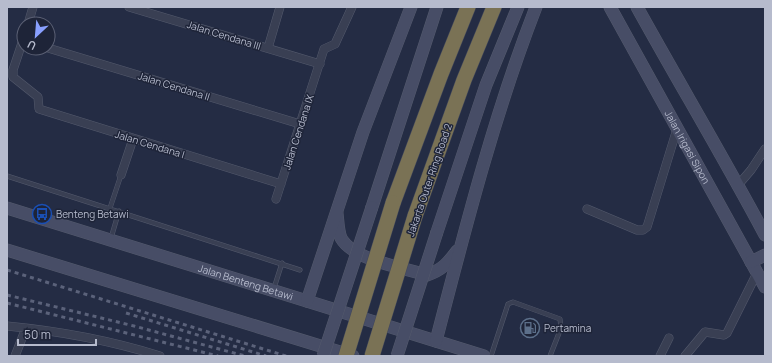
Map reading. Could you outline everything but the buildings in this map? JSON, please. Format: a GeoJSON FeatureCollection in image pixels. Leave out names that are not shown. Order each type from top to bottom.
{"type":"FeatureCollection","features":[{"type":"Feature","properties":{"kind":"highway"},"geometry":{"type":"LineString","coordinates":[[346,356],[393,203],[441,74],[468,7]]}},
{"type":"Feature","properties":{"kind":"highway","name":"Jakarta Outer Ring Road 2"},"geometry":{"type":"LineString","coordinates":[[372,356],[415,216],[464,80],[494,7]]}},
{"type":"Feature","properties":{"kind":"main road"},"geometry":{"type":"LineString","coordinates":[[307,301],[363,132],[411,7]]}},
{"type":"Feature","properties":{"kind":"main road"},"geometry":{"type":"LineString","coordinates":[[323,356],[436,7]]}},
{"type":"Feature","properties":{"kind":"main road"},"geometry":{"type":"LineString","coordinates":[[397,356],[436,232],[486,85],[518,7]]}},
{"type":"Feature","properties":{"kind":"main road"},"geometry":{"type":"LineString","coordinates":[[436,341],[461,245],[513,66],[536,7]]}},
{"type":"Feature","properties":{"kind":"main road","name":"Jalan Irigasi Sipon"},"geometry":{"type":"LineString","coordinates":[[610,7],[677,129],[757,259],[757,273],[765,287]]}},
{"type":"Feature","properties":{"kind":"main road"},"geometry":{"type":"LineString","coordinates":[[637,7],[676,79],[739,184],[765,235]]}},
{"type":"Feature","properties":{"kind":"main road","name":"Jalan Benteng Betawi"},"geometry":{"type":"LineString","coordinates":[[7,208],[484,356]]}},
{"type":"Feature","properties":{"kind":"main road"},"geometry":{"type":"LineString","coordinates":[[337,212],[341,237],[350,248],[362,255],[427,274],[437,272],[447,264],[461,245]]}},
{"type":"Feature","properties":{"kind":"main road"},"geometry":{"type":"LineString","coordinates":[[7,250],[353,356]]}},
{"type":"Feature","properties":{"kind":"street","name":"Jalan Cendana III"},"geometry":{"type":"LineString","coordinates":[[128,7],[320,64]]}},
{"type":"Feature","properties":{"kind":"street"},"geometry":{"type":"LineString","coordinates":[[268,48],[280,7]]}},
{"type":"Feature","properties":{"kind":"street","name":"Jalan Cendana IX"},"geometry":{"type":"LineString","coordinates":[[276,199],[324,49],[335,44],[352,7]]}},
{"type":"Feature","properties":{"kind":"street","name":"Jalan Cendana II"},"geometry":{"type":"LineString","coordinates":[[56,50],[300,124]]}},
{"type":"Feature","properties":{"kind":"street","name":"Jalan Cendana I"},"geometry":{"type":"LineString","coordinates":[[17,56],[12,70],[13,77],[16,82],[32,91],[38,97],[39,109],[43,111],[281,184]]}},
{"type":"Feature","properties":{"kind":"street"},"geometry":{"type":"LineString","coordinates":[[587,209],[637,230],[643,230],[647,227],[677,129]]}},
{"type":"Feature","properties":{"kind":"street"},"geometry":{"type":"LineString","coordinates":[[121,175],[134,139]]}},
{"type":"Feature","properties":{"kind":"street"},"geometry":{"type":"LineString","coordinates":[[739,184],[751,170],[765,149]]}},
{"type":"Feature","properties":{"kind":"street"},"geometry":{"type":"LineString","coordinates":[[685,356],[705,332],[724,335],[727,333],[757,273]]}},
{"type":"Feature","properties":{"kind":"street"},"geometry":{"type":"LineString","coordinates":[[7,326],[68,333],[127,346],[160,356]]}},
{"type":"Feature","properties":{"kind":"street"},"geometry":{"type":"LineString","coordinates":[[15,356],[26,328]]}},
{"type":"Feature","properties":{"kind":"street"},"geometry":{"type":"LineString","coordinates":[[660,356],[669,338]]}},
{"type":"Feature","properties":{"kind":"lane"},"geometry":{"type":"LineString","coordinates":[[110,208],[121,175]]}},
{"type":"Feature","properties":{"kind":"lane"},"geometry":{"type":"LineString","coordinates":[[7,176],[300,270]]}},
{"type":"Feature","properties":{"kind":"lane"},"geometry":{"type":"LineString","coordinates":[[110,240],[119,211]]}},
{"type":"Feature","properties":{"kind":"lane"},"geometry":{"type":"LineString","coordinates":[[273,291],[282,264]]}},
{"type":"Feature","properties":{"kind":"lane"},"geometry":{"type":"LineString","coordinates":[[491,356],[508,304],[513,302],[560,319],[561,328],[550,356]]}},
{"type":"Feature","properties":{"kind":"railway"},"geometry":{"type":"LineString","coordinates":[[7,270],[286,356]]}},
{"type":"Feature","properties":{"kind":"railway"},"geometry":{"type":"LineString","coordinates":[[7,295],[134,326],[245,356]]}},
{"type":"Feature","properties":{"kind":"railway"},"geometry":{"type":"LineString","coordinates":[[7,303],[218,356]]}},
{"type":"Feature","properties":{"kind":"railway"},"geometry":{"type":"LineString","coordinates":[[126,313],[266,356]]}},
{"type":"Feature","properties":{"kind":"place","name":"Benteng Betawi"},"geometry":{"type":"Point","coordinates":[42,214]}},
{"type":"Feature","properties":{"kind":"place","name":"Pertamina"},"geometry":{"type":"Point","coordinates":[530,328]}}]}
